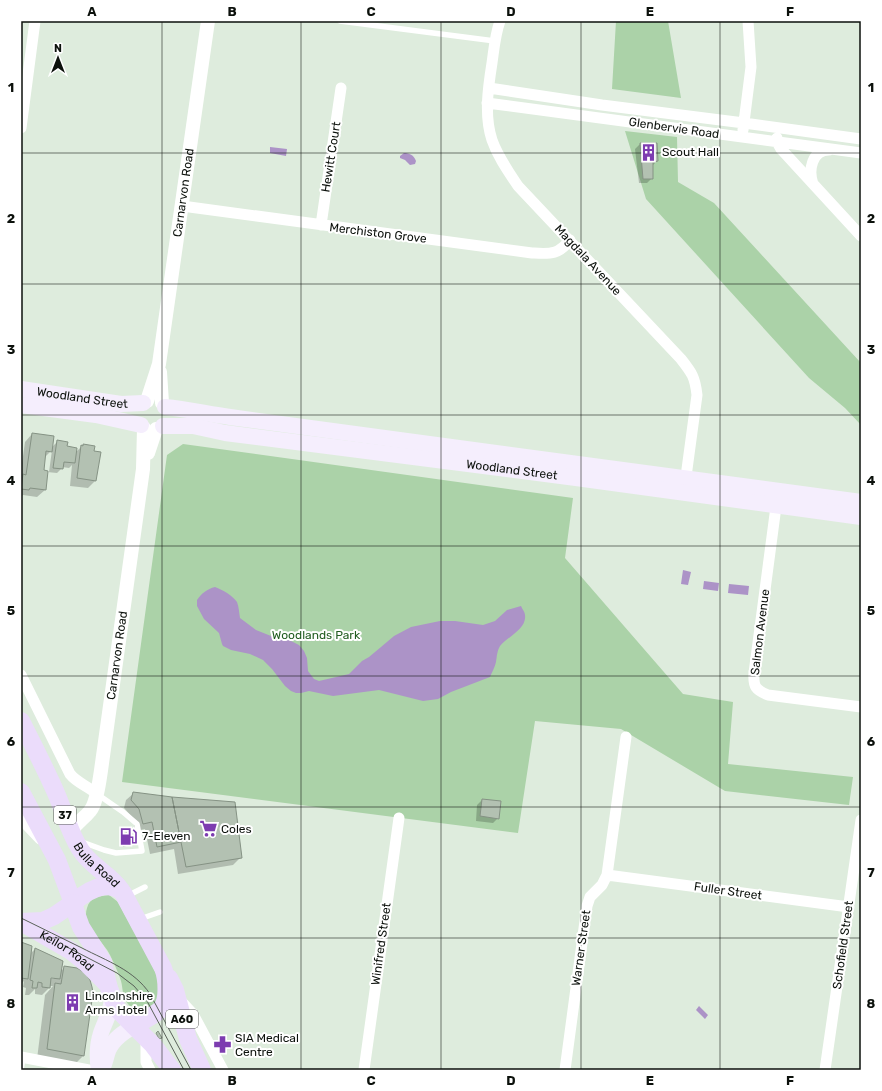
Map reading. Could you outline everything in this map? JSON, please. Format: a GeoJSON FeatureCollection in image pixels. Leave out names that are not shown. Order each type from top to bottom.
{"type":"FeatureCollection","features":[{"type":"Feature","properties":{"kind":"main road","name":"Woodland Street"},"geometry":{"type":"LineString","coordinates":[[21,389],[121,404],[154,403],[194,412],[230,417],[321,438]]}},
{"type":"Feature","properties":{"kind":"main road"},"geometry":{"type":"LineString","coordinates":[[154,403],[167,412],[167,417],[166,422],[151,427],[138,421],[137,416],[140,406],[154,403]]}},
{"type":"Feature","properties":{"kind":"main road","name":"Woodland Street"},"geometry":{"type":"LineString","coordinates":[[21,405],[96,415],[151,427],[193,426],[225,433],[321,438],[685,485],[777,498],[861,516]]}},
{"type":"Feature","properties":{"kind":"main road","name":"Woodland Street"},"geometry":{"type":"LineString","coordinates":[[777,498],[861,502]]}},
{"type":"Feature","properties":{"kind":"main road","name":"Bulla Road"},"geometry":{"type":"LineString","coordinates":[[21,721],[51,782],[72,836],[79,848],[87,859],[117,885],[125,897]]}},
{"type":"Feature","properties":{"kind":"main road","name":"37"},"geometry":{"type":"LineString","coordinates":[[21,792],[53,852],[63,875],[81,926],[102,962],[115,1005],[140,1032]]}},
{"type":"Feature","properties":{"kind":"main road","name":"37"},"geometry":{"type":"LineString","coordinates":[[73,903],[78,898],[97,887],[110,886],[119,889],[125,897],[165,974],[166,994],[163,1006],[153,1014],[140,1032],[121,1035],[112,1044],[100,1070]]}},
{"type":"Feature","properties":{"kind":"main road","name":"Keilor Road"},"geometry":{"type":"LineString","coordinates":[[21,922],[43,921],[54,916],[73,903]]}},
{"type":"Feature","properties":{"kind":"main road","name":"Keilor Road"},"geometry":{"type":"LineString","coordinates":[[21,922],[71,951],[86,963],[110,991]]}},
{"type":"Feature","properties":{"kind":"main road","name":"A60"},"geometry":{"type":"LineString","coordinates":[[163,968],[178,997],[186,1035],[202,1070]]}},
{"type":"Feature","properties":{"kind":"main road","name":"37"},"geometry":{"type":"LineString","coordinates":[[100,1070],[98,1042],[110,1009],[110,991]]}},
{"type":"Feature","properties":{"kind":"main road"},"geometry":{"type":"LineString","coordinates":[[140,1032],[172,1070]]}},
{"type":"Feature","properties":{"kind":"street"},"geometry":{"type":"LineString","coordinates":[[21,128],[35,21]]}},
{"type":"Feature","properties":{"kind":"street","name":"Carnarvon Road"},"geometry":{"type":"LineString","coordinates":[[154,403],[208,21]]}},
{"type":"Feature","properties":{"kind":"street","name":"Magdala Avenue"},"geometry":{"type":"LineString","coordinates":[[500,21],[495,41],[487,103],[488,121],[492,140],[503,165],[518,186],[681,359],[691,372],[696,383],[696,395],[685,485]]}},
{"type":"Feature","properties":{"kind":"street"},"geometry":{"type":"LineString","coordinates":[[742,137],[751,66],[748,21]]}},
{"type":"Feature","properties":{"kind":"street","name":"Hewitt Court"},"geometry":{"type":"LineString","coordinates":[[320,225],[342,88]]}},
{"type":"Feature","properties":{"kind":"street","name":"Glenbervie Road"},"geometry":{"type":"LineString","coordinates":[[489,88],[602,105],[861,139]]}},
{"type":"Feature","properties":{"kind":"street","name":"Glenbervie Road"},"geometry":{"type":"LineString","coordinates":[[487,103],[861,153]]}},
{"type":"Feature","properties":{"kind":"street"},"geometry":{"type":"LineString","coordinates":[[601,118],[602,105]]}},
{"type":"Feature","properties":{"kind":"street"},"geometry":{"type":"LineString","coordinates":[[778,128],[777,142],[781,149],[861,236]]}},
{"type":"Feature","properties":{"kind":"street"},"geometry":{"type":"LineString","coordinates":[[814,184],[811,177],[811,171],[815,157],[820,152],[825,150],[836,150]]}},
{"type":"Feature","properties":{"kind":"street","name":"Merchiston Grove"},"geometry":{"type":"LineString","coordinates":[[182,206],[546,254],[563,249],[570,240]]}},
{"type":"Feature","properties":{"kind":"street","name":"Carnarvon Road"},"geometry":{"type":"LineString","coordinates":[[72,836],[76,824],[92,809],[97,794],[143,468],[151,427]]}},
{"type":"Feature","properties":{"kind":"street","name":"Salmon Avenue"},"geometry":{"type":"LineString","coordinates":[[777,498],[754,673],[755,687],[759,692],[768,695],[861,707]]}},
{"type":"Feature","properties":{"kind":"street"},"geometry":{"type":"LineString","coordinates":[[21,675],[70,774],[97,794]]}},
{"type":"Feature","properties":{"kind":"street","name":"Warner Street"},"geometry":{"type":"LineString","coordinates":[[565,1070],[587,906],[590,897],[602,885],[607,875],[626,737]]}},
{"type":"Feature","properties":{"kind":"street","name":"Winifred Street"},"geometry":{"type":"LineString","coordinates":[[364,1070],[400,818]]}},
{"type":"Feature","properties":{"kind":"street"},"geometry":{"type":"LineString","coordinates":[[21,819],[53,852]]}},
{"type":"Feature","properties":{"kind":"street","name":"Schofield Street"},"geometry":{"type":"LineString","coordinates":[[825,1070],[861,820]]}},
{"type":"Feature","properties":{"kind":"street","name":"Fuller Street"},"geometry":{"type":"LineString","coordinates":[[607,875],[849,907]]}},
{"type":"Feature","properties":{"kind":"street"},"geometry":{"type":"LineString","coordinates":[[178,997],[193,1014],[223,1070]]}},
{"type":"Feature","properties":{"kind":"street"},"geometry":{"type":"LineString","coordinates":[[140,1032],[146,1062],[150,1070]]}},
{"type":"Feature","properties":{"kind":"street"},"geometry":{"type":"LineString","coordinates":[[22,1057],[89,1070]]}},
{"type":"Feature","properties":{"kind":"lane"},"geometry":{"type":"LineString","coordinates":[[340,21],[495,41]]}},
{"type":"Feature","properties":{"kind":"lane"},"geometry":{"type":"LineString","coordinates":[[72,836],[104,850],[116,853],[142,851],[137,824],[97,794]]}},
{"type":"Feature","properties":{"kind":"lane"},"geometry":{"type":"LineString","coordinates":[[125,897],[145,887]]}},
{"type":"Feature","properties":{"kind":"lane"},"geometry":{"type":"LineString","coordinates":[[137,920],[160,912]]}},
{"type":"Feature","properties":{"kind":"lane"},"geometry":{"type":"LineString","coordinates":[[21,1070],[22,1057]]}},
{"type":"Feature","properties":{"kind":"green space"},"geometry":{"type":"Polygon","coordinates":[[[616,21],[668,21],[681,98],[612,89],[616,21]]]}},
{"type":"Feature","properties":{"kind":"green space"},"geometry":{"type":"Polygon","coordinates":[[[625,131],[677,137],[678,182],[714,203],[861,363],[861,425],[845,408],[809,378],[646,199],[625,131]]]}},
{"type":"Feature","properties":{"kind":"green space","name":"Woodlands Park"},"geometry":{"type":"Polygon","coordinates":[[[183,444],[573,498],[565,558],[683,694],[733,702],[728,764],[853,777],[849,805],[725,791],[621,729],[535,721],[518,833],[122,782],[167,455],[183,444]]]}},
{"type":"Feature","properties":{"kind":"green space"},"geometry":{"type":"Polygon","coordinates":[[[109,895],[118,902],[160,982],[162,998],[147,1010],[134,1009],[126,1001],[121,981],[107,949],[94,933],[87,921],[87,908],[90,901],[98,897],[109,895]]]}},
{"type":"Feature","properties":{"kind":"shaded area"},"geometry":{"type":"Polygon","coordinates":[[[270,147],[287,149],[286,156],[270,153],[270,147]]]}},
{"type":"Feature","properties":{"kind":"shaded area"},"geometry":{"type":"Polygon","coordinates":[[[404,153],[413,156],[416,161],[415,164],[410,165],[405,160],[400,158],[400,156],[404,153]]]}},
{"type":"Feature","properties":{"kind":"shaded area"},"geometry":{"type":"Polygon","coordinates":[[[683,570],[691,572],[688,585],[681,584],[683,570]]]}},
{"type":"Feature","properties":{"kind":"shaded area"},"geometry":{"type":"Polygon","coordinates":[[[704,581],[719,583],[718,591],[703,589],[704,581]]]}},
{"type":"Feature","properties":{"kind":"shaded area"},"geometry":{"type":"Polygon","coordinates":[[[729,584],[749,586],[748,595],[728,593],[729,584]]]}},
{"type":"Feature","properties":{"kind":"shaded area"},"geometry":{"type":"Polygon","coordinates":[[[215,587],[235,599],[238,604],[240,618],[256,630],[271,636],[289,640],[299,645],[307,658],[308,671],[314,679],[319,681],[349,674],[362,661],[394,636],[411,627],[440,621],[455,621],[483,625],[495,621],[507,610],[521,606],[525,614],[525,620],[520,629],[500,646],[496,664],[490,677],[451,692],[438,699],[423,701],[379,690],[333,696],[309,691],[296,693],[285,686],[263,660],[250,654],[231,650],[223,646],[219,633],[204,619],[197,606],[197,600],[201,595],[207,590],[215,587]]]}},
{"type":"Feature","properties":{"kind":"shaded area"},"geometry":{"type":"Polygon","coordinates":[[[699,1006],[708,1015],[705,1019],[696,1010],[699,1006]]]}},
{"type":"Feature","properties":{"kind":"building","name":"Scout Hall"},"geometry":{"type":"Polygon","coordinates":[[[640,143],[657,143],[658,161],[653,162],[653,179],[643,179],[640,143]]]}},
{"type":"Feature","properties":{"kind":"building"},"geometry":{"type":"Polygon","coordinates":[[[32,433],[54,436],[52,452],[46,451],[44,470],[48,471],[46,490],[30,488],[29,490],[21,489],[23,474],[26,475],[32,433]]]}},
{"type":"Feature","properties":{"kind":"building"},"geometry":{"type":"Polygon","coordinates":[[[57,440],[68,442],[67,446],[77,448],[75,463],[64,462],[63,469],[53,468],[57,440]]]}},
{"type":"Feature","properties":{"kind":"building"},"geometry":{"type":"Polygon","coordinates":[[[83,444],[95,446],[94,451],[101,452],[96,481],[77,478],[81,445],[83,446],[83,444]]]}},
{"type":"Feature","properties":{"kind":"building"},"geometry":{"type":"Polygon","coordinates":[[[133,792],[172,797],[181,842],[157,847],[152,822],[143,824],[139,809],[131,800],[133,792]]]}},
{"type":"Feature","properties":{"kind":"building","name":"Coles"},"geometry":{"type":"Polygon","coordinates":[[[172,797],[235,802],[242,858],[186,867],[172,797]]]}},
{"type":"Feature","properties":{"kind":"building"},"geometry":{"type":"Polygon","coordinates":[[[482,799],[501,801],[499,819],[480,816],[482,799]]]}},
{"type":"Feature","properties":{"kind":"building"},"geometry":{"type":"Polygon","coordinates":[[[131,832],[133,844],[125,845],[123,834],[131,832]]]}},
{"type":"Feature","properties":{"kind":"building"},"geometry":{"type":"Polygon","coordinates":[[[21,942],[32,946],[28,979],[21,978],[21,942]]]}},
{"type":"Feature","properties":{"kind":"building"},"geometry":{"type":"Polygon","coordinates":[[[35,948],[63,961],[60,979],[51,978],[50,988],[42,987],[42,983],[38,982],[37,988],[32,988],[33,981],[30,980],[35,948]]]}},
{"type":"Feature","properties":{"kind":"building","name":"Lincolnshire Arms Hotel"},"geometry":{"type":"Polygon","coordinates":[[[64,966],[77,968],[85,973],[90,980],[92,987],[93,993],[84,1056],[47,1049],[55,983],[61,984],[64,966]]]}},
{"type":"Feature","properties":{"kind":"building"},"geometry":{"type":"Polygon","coordinates":[[[158,1031],[162,1038],[159,1039],[156,1033],[158,1031]]]}},
{"type":"Feature","properties":{"kind":"tram line"},"geometry":{"type":"LineString","coordinates":[[21,918],[110,962],[128,972],[144,986],[150,994],[191,1070]]}},
{"type":"Feature","properties":{"kind":"tram line"},"geometry":{"type":"LineString","coordinates":[[65,946],[117,973],[134,986],[147,1001],[184,1070]]}},
{"type":"Feature","properties":{"kind":"place","name":"Scout Hall"},"geometry":{"type":"Point","coordinates":[649,152]}},
{"type":"Feature","properties":{"kind":"place","name":"Coles"},"geometry":{"type":"Point","coordinates":[208,829]}},
{"type":"Feature","properties":{"kind":"place","name":"7-Eleven"},"geometry":{"type":"Point","coordinates":[129,836]}},
{"type":"Feature","properties":{"kind":"place","name":"Lincolnshire Arms Hotel"},"geometry":{"type":"Point","coordinates":[72,1003]}},
{"type":"Feature","properties":{"kind":"place","name":"SIA Medical Centre"},"geometry":{"type":"Point","coordinates":[222,1045]}}]}
